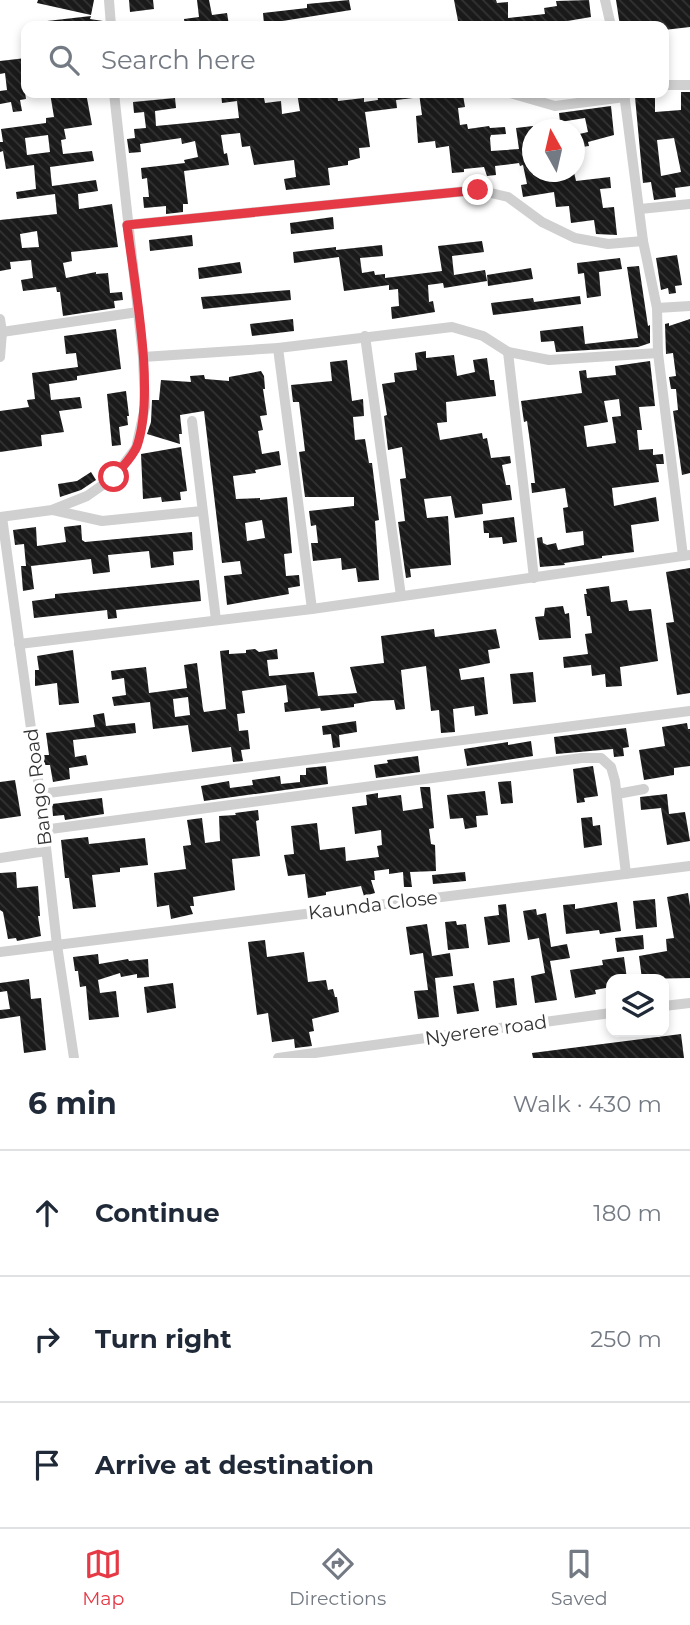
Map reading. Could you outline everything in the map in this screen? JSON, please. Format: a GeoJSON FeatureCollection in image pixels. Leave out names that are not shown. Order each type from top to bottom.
{"type":"FeatureCollection","features":[{"type":"Feature","properties":{"kind":"street"},"geometry":{"type":"LineString","coordinates":[[109,0],[111,21]]}},
{"type":"Feature","properties":{"kind":"street"},"geometry":{"type":"LineString","coordinates":[[605,0],[610,21]]}},
{"type":"Feature","properties":{"kind":"street"},"geometry":{"type":"LineString","coordinates":[[669,85],[690,85]]}},
{"type":"Feature","properties":{"kind":"street"},"geometry":{"type":"LineString","coordinates":[[1,517],[52,510],[87,496],[114,477],[136,448],[145,407],[143,357],[114,98]]}},
{"type":"Feature","properties":{"kind":"street"},"geometry":{"type":"LineString","coordinates":[[527,98],[555,106],[605,98]]}},
{"type":"Feature","properties":{"kind":"street"},"geometry":{"type":"LineString","coordinates":[[19,644],[312,609],[687,556],[658,352],[657,308],[643,241],[624,98]]}},
{"type":"Feature","properties":{"kind":"street"},"geometry":{"type":"LineString","coordinates":[[127,225],[478,190],[508,197],[542,222],[575,238],[608,244],[643,241]]}},
{"type":"Feature","properties":{"kind":"street"},"geometry":{"type":"LineString","coordinates":[[640,209],[690,204]]}},
{"type":"Feature","properties":{"kind":"street"},"geometry":{"type":"LineString","coordinates":[[657,308],[690,306]]}},
{"type":"Feature","properties":{"kind":"street"},"geometry":{"type":"LineString","coordinates":[[2,332],[138,313]]}},
{"type":"Feature","properties":{"kind":"street"},"geometry":{"type":"LineString","coordinates":[[0,319],[0,357]]}},
{"type":"Feature","properties":{"kind":"street"},"geometry":{"type":"LineString","coordinates":[[143,357],[278,348],[452,327],[483,335],[508,352],[549,360],[658,352]]}},
{"type":"Feature","properties":{"kind":"street"},"geometry":{"type":"LineString","coordinates":[[365,336],[401,596]]}},
{"type":"Feature","properties":{"kind":"street"},"geometry":{"type":"LineString","coordinates":[[278,348],[312,609]]}},
{"type":"Feature","properties":{"kind":"street"},"geometry":{"type":"LineString","coordinates":[[508,352],[534,578]]}},
{"type":"Feature","properties":{"kind":"street"},"geometry":{"type":"LineString","coordinates":[[191,421],[216,620]]}},
{"type":"Feature","properties":{"kind":"street"},"geometry":{"type":"LineString","coordinates":[[52,510],[102,521],[202,511]]}},
{"type":"Feature","properties":{"kind":"street","name":"Bango Road"},"geometry":{"type":"LineString","coordinates":[[1,517],[74,1058]]}},
{"type":"Feature","properties":{"kind":"street"},"geometry":{"type":"LineString","coordinates":[[40,794],[690,711]]}},
{"type":"Feature","properties":{"kind":"street"},"geometry":{"type":"LineString","coordinates":[[43,830],[582,758],[601,758],[611,767],[617,794],[626,874]]}},
{"type":"Feature","properties":{"kind":"street"},"geometry":{"type":"LineString","coordinates":[[617,794],[644,789]]}},
{"type":"Feature","properties":{"kind":"street"},"geometry":{"type":"LineString","coordinates":[[0,858],[46,851]]}},
{"type":"Feature","properties":{"kind":"street","name":"Kaunda Close"},"geometry":{"type":"LineString","coordinates":[[0,952],[690,866]]}},
{"type":"Feature","properties":{"kind":"street"},"geometry":{"type":"LineString","coordinates":[[669,1005],[690,1003]]}},
{"type":"Feature","properties":{"kind":"street","name":"Nyerere road"},"geometry":{"type":"LineString","coordinates":[[278,1058],[606,1014]]}},
{"type":"Feature","properties":{"kind":"building"},"geometry":{"type":"Polygon","coordinates":[[[38,0],[94,0],[91,15],[37,3],[38,0]]]}},
{"type":"Feature","properties":{"kind":"building"},"geometry":{"type":"Polygon","coordinates":[[[129,0],[153,0],[154,9],[130,12],[129,0]]]}},
{"type":"Feature","properties":{"kind":"building"},"geometry":{"type":"Polygon","coordinates":[[[197,0],[209,0],[212,15],[227,13],[228,21],[184,21],[199,17],[197,0]]]}},
{"type":"Feature","properties":{"kind":"building"},"geometry":{"type":"Polygon","coordinates":[[[349,0],[351,10],[283,21],[264,21],[263,13],[307,8],[307,4],[349,0]]]}},
{"type":"Feature","properties":{"kind":"building"},"geometry":{"type":"Polygon","coordinates":[[[454,0],[508,2],[508,18],[545,14],[544,8],[557,6],[556,1],[589,0],[591,17],[567,21],[458,21],[454,0]]]}},
{"type":"Feature","properties":{"kind":"building"},"geometry":{"type":"Polygon","coordinates":[[[616,0],[690,0],[690,27],[669,29],[669,21],[619,21],[616,0]]]}},
{"type":"Feature","properties":{"kind":"building"},"geometry":{"type":"Polygon","coordinates":[[[91,16],[90,19],[103,21],[47,21],[91,16]]]}},
{"type":"Feature","properties":{"kind":"building"},"geometry":{"type":"Polygon","coordinates":[[[21,59],[21,98],[26,99],[20,100],[22,111],[13,112],[11,102],[0,104],[0,91],[7,90],[5,73],[0,74],[0,61],[21,59]]]}},
{"type":"Feature","properties":{"kind":"building"},"geometry":{"type":"Polygon","coordinates":[[[681,92],[690,92],[690,186],[675,188],[676,197],[654,200],[651,182],[643,183],[635,98],[655,98],[655,112],[681,110],[681,92]],[[674,138],[657,140],[661,176],[681,172],[674,138]]]}},
{"type":"Feature","properties":{"kind":"building"},"geometry":{"type":"Polygon","coordinates":[[[51,98],[87,98],[92,125],[64,129],[66,139],[61,140],[63,154],[92,151],[94,161],[50,167],[52,186],[96,180],[98,191],[78,194],[79,209],[112,204],[118,247],[71,252],[72,261],[63,263],[66,278],[96,272],[108,273],[110,293],[122,292],[123,300],[114,301],[115,308],[63,316],[60,292],[57,292],[56,287],[23,291],[21,280],[33,278],[31,260],[10,262],[11,269],[0,271],[0,220],[57,214],[55,194],[17,199],[16,192],[36,189],[34,165],[6,169],[3,151],[0,152],[0,142],[3,142],[1,129],[46,123],[46,118],[54,117],[51,98]],[[48,135],[25,138],[27,155],[50,152],[48,135]],[[37,231],[20,234],[22,248],[39,247],[37,231]]]}},
{"type":"Feature","properties":{"kind":"building"},"geometry":{"type":"Polygon","coordinates":[[[175,98],[176,108],[155,111],[156,126],[239,118],[237,101],[222,103],[222,98],[264,98],[265,103],[281,101],[282,114],[300,111],[298,98],[338,98],[338,101],[364,98],[364,102],[378,98],[413,98],[396,100],[397,108],[365,112],[370,147],[359,148],[360,158],[348,161],[348,165],[328,168],[330,185],[286,190],[284,179],[296,177],[294,160],[254,165],[250,146],[242,147],[240,133],[221,135],[229,165],[184,171],[188,204],[183,204],[183,212],[166,214],[166,206],[144,208],[143,197],[149,197],[147,178],[142,179],[141,168],[185,163],[184,160],[198,157],[195,141],[182,144],[181,138],[140,144],[141,152],[129,153],[127,139],[135,138],[134,129],[146,128],[144,112],[134,113],[133,102],[175,98]]]}},
{"type":"Feature","properties":{"kind":"building"},"geometry":{"type":"Polygon","coordinates":[[[420,98],[464,98],[465,107],[458,108],[460,125],[467,124],[468,129],[505,127],[506,134],[491,135],[491,151],[519,149],[516,128],[522,127],[522,165],[519,163],[495,166],[496,175],[487,176],[484,167],[452,173],[449,146],[436,148],[435,141],[418,143],[416,116],[422,115],[420,98]]]}},
{"type":"Feature","properties":{"kind":"building"},"geometry":{"type":"Polygon","coordinates":[[[611,106],[614,135],[588,142],[589,146],[585,147],[585,133],[588,132],[585,118],[560,119],[559,113],[611,106]]]}},
{"type":"Feature","properties":{"kind":"building"},"geometry":{"type":"Polygon","coordinates":[[[610,177],[611,188],[600,189],[603,208],[614,207],[617,235],[596,234],[594,220],[571,223],[569,206],[556,207],[554,192],[523,197],[521,185],[585,182],[610,177]]]}},
{"type":"Feature","properties":{"kind":"building"},"geometry":{"type":"Polygon","coordinates":[[[333,217],[334,229],[291,234],[290,223],[333,217]]]}},
{"type":"Feature","properties":{"kind":"building"},"geometry":{"type":"Polygon","coordinates":[[[192,235],[193,246],[150,251],[149,240],[192,235]]]}},
{"type":"Feature","properties":{"kind":"building"},"geometry":{"type":"Polygon","coordinates":[[[482,241],[484,252],[452,256],[454,275],[485,270],[487,281],[444,288],[443,283],[428,285],[429,302],[433,301],[435,312],[392,319],[391,307],[399,306],[398,289],[389,290],[389,285],[344,291],[339,257],[294,263],[293,252],[382,245],[383,256],[360,258],[362,273],[374,271],[375,275],[385,274],[385,278],[442,271],[438,246],[482,241]]]}},
{"type":"Feature","properties":{"kind":"building"},"geometry":{"type":"Polygon","coordinates":[[[677,255],[682,285],[675,286],[676,293],[669,294],[668,288],[661,290],[656,258],[677,255]]]}},
{"type":"Feature","properties":{"kind":"building"},"geometry":{"type":"Polygon","coordinates":[[[620,258],[622,269],[599,272],[601,296],[587,298],[584,273],[578,274],[577,263],[620,258]]]}},
{"type":"Feature","properties":{"kind":"building"},"geometry":{"type":"Polygon","coordinates":[[[240,262],[242,273],[199,279],[198,268],[240,262]]]}},
{"type":"Feature","properties":{"kind":"building"},"geometry":{"type":"Polygon","coordinates":[[[639,266],[648,326],[650,325],[650,343],[638,347],[556,352],[554,341],[541,342],[540,331],[583,326],[585,344],[638,338],[627,267],[639,266]]]}},
{"type":"Feature","properties":{"kind":"building"},"geometry":{"type":"Polygon","coordinates":[[[531,268],[533,279],[488,286],[487,275],[531,268]]]}},
{"type":"Feature","properties":{"kind":"building"},"geometry":{"type":"Polygon","coordinates":[[[290,290],[291,300],[203,309],[201,297],[290,290]]]}},
{"type":"Feature","properties":{"kind":"building"},"geometry":{"type":"Polygon","coordinates":[[[580,296],[581,304],[493,315],[491,303],[533,298],[534,302],[580,296]]]}},
{"type":"Feature","properties":{"kind":"building"},"geometry":{"type":"Polygon","coordinates":[[[293,319],[294,331],[252,336],[250,324],[293,319]]]}},
{"type":"Feature","properties":{"kind":"building"},"geometry":{"type":"Polygon","coordinates":[[[690,319],[690,473],[682,475],[673,411],[678,410],[676,389],[671,389],[669,377],[676,376],[673,353],[666,354],[665,324],[669,323],[669,326],[690,319]]]}},
{"type":"Feature","properties":{"kind":"building"},"geometry":{"type":"Polygon","coordinates":[[[116,329],[121,369],[77,376],[77,380],[49,384],[51,400],[80,397],[82,408],[59,411],[64,432],[41,435],[42,446],[0,452],[0,411],[29,407],[27,400],[35,399],[32,373],[78,367],[76,353],[66,354],[64,336],[116,329]]]}},
{"type":"Feature","properties":{"kind":"building"},"geometry":{"type":"Polygon","coordinates":[[[426,351],[426,358],[454,355],[457,376],[475,372],[473,360],[487,358],[490,380],[494,380],[496,396],[446,402],[447,422],[437,423],[440,440],[482,433],[483,439],[487,438],[491,458],[510,456],[511,463],[502,465],[506,485],[510,485],[512,500],[482,504],[483,514],[455,518],[451,496],[424,499],[427,518],[448,516],[451,565],[410,569],[411,577],[406,578],[398,522],[405,521],[400,479],[406,478],[402,447],[388,450],[384,416],[387,415],[382,384],[395,382],[394,373],[417,370],[415,353],[426,351]]]}},
{"type":"Feature","properties":{"kind":"building"},"geometry":{"type":"Polygon","coordinates":[[[347,360],[352,401],[363,399],[364,416],[353,417],[355,440],[365,439],[369,463],[372,463],[379,520],[375,521],[379,580],[358,582],[356,568],[342,570],[341,558],[313,561],[311,543],[318,543],[316,525],[311,526],[309,511],[354,506],[354,497],[305,497],[299,452],[305,451],[299,402],[293,402],[291,385],[332,381],[330,362],[347,360]]]}},
{"type":"Feature","properties":{"kind":"building"},"geometry":{"type":"Polygon","coordinates":[[[650,361],[655,406],[639,407],[642,430],[637,430],[639,450],[653,449],[653,455],[663,454],[664,464],[656,464],[659,482],[612,488],[614,506],[656,497],[659,521],[631,525],[634,552],[540,567],[537,538],[542,537],[543,543],[547,545],[556,543],[558,550],[584,545],[583,531],[566,533],[563,508],[568,507],[565,488],[532,493],[531,483],[535,483],[527,421],[524,422],[521,401],[582,393],[579,371],[586,370],[587,378],[616,375],[615,366],[650,361]],[[619,399],[604,401],[608,422],[584,426],[587,447],[616,443],[612,417],[621,416],[619,399]]]}},
{"type":"Feature","properties":{"kind":"building"},"geometry":{"type":"Polygon","coordinates":[[[261,371],[264,376],[267,415],[260,416],[263,430],[258,431],[262,454],[279,451],[281,465],[255,470],[256,473],[233,476],[236,499],[287,497],[292,553],[284,554],[286,576],[299,575],[300,586],[288,588],[289,594],[227,605],[224,576],[242,574],[240,561],[222,563],[204,411],[180,415],[180,444],[147,434],[151,422],[152,400],[159,400],[161,380],[191,382],[190,376],[204,375],[205,379],[229,381],[229,377],[261,371]],[[262,520],[245,523],[247,541],[265,538],[262,520]]]}},
{"type":"Feature","properties":{"kind":"building"},"geometry":{"type":"Polygon","coordinates":[[[126,391],[128,425],[119,427],[121,445],[112,446],[107,394],[126,391]]]}},
{"type":"Feature","properties":{"kind":"building"},"geometry":{"type":"Polygon","coordinates":[[[181,447],[187,491],[180,492],[181,500],[162,502],[161,497],[143,499],[141,454],[181,447]]]}},
{"type":"Feature","properties":{"kind":"building"},"geometry":{"type":"Polygon","coordinates":[[[91,472],[96,480],[81,490],[60,497],[58,484],[77,481],[91,472]]]}},
{"type":"Feature","properties":{"kind":"building"},"geometry":{"type":"Polygon","coordinates":[[[514,517],[517,542],[503,544],[502,537],[489,538],[489,533],[484,533],[483,521],[514,517]]]}},
{"type":"Feature","properties":{"kind":"building"},"geometry":{"type":"Polygon","coordinates":[[[81,525],[82,540],[85,542],[192,532],[193,550],[173,552],[174,565],[151,568],[149,551],[108,555],[110,572],[93,574],[91,559],[31,566],[34,589],[23,591],[21,566],[26,566],[24,544],[15,545],[13,530],[36,527],[37,546],[66,542],[64,527],[81,525]]]}},
{"type":"Feature","properties":{"kind":"building"},"geometry":{"type":"Polygon","coordinates":[[[690,568],[690,693],[677,695],[666,623],[674,622],[666,572],[690,568]]]}},
{"type":"Feature","properties":{"kind":"building"},"geometry":{"type":"Polygon","coordinates":[[[199,580],[201,601],[116,610],[117,618],[108,619],[107,610],[34,618],[32,601],[55,598],[55,594],[199,580]]]}},
{"type":"Feature","properties":{"kind":"building"},"geometry":{"type":"Polygon","coordinates":[[[609,586],[611,602],[627,600],[629,611],[651,609],[658,661],[620,667],[622,686],[606,687],[605,674],[592,676],[591,665],[564,668],[563,657],[588,654],[585,634],[592,633],[584,594],[587,594],[586,589],[609,586]]]}},
{"type":"Feature","properties":{"kind":"building"},"geometry":{"type":"Polygon","coordinates":[[[563,606],[565,614],[569,613],[571,638],[539,640],[535,617],[544,616],[545,608],[563,606]]]}},
{"type":"Feature","properties":{"kind":"building"},"geometry":{"type":"Polygon","coordinates":[[[434,629],[435,637],[496,629],[500,648],[488,650],[490,663],[459,669],[461,680],[484,677],[488,714],[475,716],[474,706],[453,709],[455,732],[441,733],[439,710],[431,711],[426,666],[401,670],[405,709],[396,710],[394,700],[372,701],[354,704],[354,707],[321,711],[320,708],[285,712],[284,703],[288,702],[286,685],[242,691],[245,713],[237,714],[239,731],[248,730],[250,749],[241,750],[243,761],[233,762],[231,747],[192,752],[188,725],[153,729],[150,702],[114,706],[112,697],[126,695],[124,678],[112,680],[111,671],[146,667],[149,693],[187,688],[184,665],[197,663],[204,712],[226,709],[220,651],[229,650],[229,654],[246,653],[246,650],[255,649],[259,652],[277,649],[278,659],[267,660],[269,676],[314,672],[318,696],[357,693],[350,667],[384,663],[381,636],[434,629]],[[188,697],[173,699],[175,717],[190,715],[188,697]]]}},
{"type":"Feature","properties":{"kind":"building"},"geometry":{"type":"Polygon","coordinates":[[[73,650],[79,703],[59,705],[57,683],[35,686],[35,670],[39,670],[37,656],[73,650]]]}},
{"type":"Feature","properties":{"kind":"building"},"geometry":{"type":"Polygon","coordinates":[[[533,672],[536,702],[513,704],[510,674],[533,672]]]}},
{"type":"Feature","properties":{"kind":"building"},"geometry":{"type":"Polygon","coordinates":[[[104,713],[106,726],[135,723],[136,733],[73,740],[75,757],[86,755],[88,765],[69,768],[70,779],[53,782],[50,765],[44,765],[44,755],[49,755],[46,733],[95,727],[93,715],[104,713]]]}},
{"type":"Feature","properties":{"kind":"building"},"geometry":{"type":"Polygon","coordinates":[[[356,721],[357,732],[339,735],[340,747],[333,748],[331,734],[323,735],[322,726],[356,721]]]}},
{"type":"Feature","properties":{"kind":"building"},"geometry":{"type":"Polygon","coordinates":[[[687,723],[690,729],[690,766],[674,768],[674,775],[644,780],[639,750],[665,746],[662,727],[687,723]]]}},
{"type":"Feature","properties":{"kind":"building"},"geometry":{"type":"Polygon","coordinates":[[[626,728],[629,747],[623,748],[624,756],[614,757],[613,749],[556,754],[554,737],[626,728]]]}},
{"type":"Feature","properties":{"kind":"building"},"geometry":{"type":"Polygon","coordinates":[[[531,741],[533,756],[467,766],[464,749],[531,741]]]}},
{"type":"Feature","properties":{"kind":"building"},"geometry":{"type":"Polygon","coordinates":[[[418,756],[420,772],[376,778],[374,765],[388,763],[387,760],[418,756]]]}},
{"type":"Feature","properties":{"kind":"building"},"geometry":{"type":"Polygon","coordinates":[[[326,766],[328,784],[204,801],[201,786],[229,781],[230,788],[253,785],[252,780],[280,776],[281,784],[300,782],[300,775],[306,775],[306,768],[326,766]]]}},
{"type":"Feature","properties":{"kind":"building"},"geometry":{"type":"Polygon","coordinates":[[[593,766],[598,796],[584,798],[585,802],[577,803],[573,769],[593,766]]]}},
{"type":"Feature","properties":{"kind":"building"},"geometry":{"type":"Polygon","coordinates":[[[15,780],[21,816],[0,819],[0,782],[15,780]]]}},
{"type":"Feature","properties":{"kind":"building"},"geometry":{"type":"Polygon","coordinates":[[[511,781],[513,803],[501,804],[498,782],[511,781]]]}},
{"type":"Feature","properties":{"kind":"building"},"geometry":{"type":"Polygon","coordinates":[[[420,787],[430,787],[434,828],[429,829],[431,844],[435,845],[436,871],[410,872],[412,887],[404,887],[403,872],[389,874],[389,869],[374,871],[375,880],[371,880],[375,893],[364,896],[361,886],[308,898],[305,874],[288,876],[284,855],[294,854],[291,826],[317,823],[320,850],[345,847],[346,861],[379,857],[377,846],[382,845],[381,830],[355,834],[352,807],[367,805],[366,795],[378,793],[378,798],[401,795],[403,811],[423,808],[420,787]]]}},
{"type":"Feature","properties":{"kind":"building"},"geometry":{"type":"Polygon","coordinates":[[[485,791],[488,815],[476,816],[477,827],[465,829],[463,818],[450,819],[447,795],[485,791]]]}},
{"type":"Feature","properties":{"kind":"building"},"geometry":{"type":"Polygon","coordinates":[[[667,794],[669,814],[685,812],[690,841],[667,845],[661,808],[641,810],[640,797],[667,794]]]}},
{"type":"Feature","properties":{"kind":"building"},"geometry":{"type":"Polygon","coordinates":[[[102,798],[104,814],[65,820],[64,815],[53,816],[52,804],[102,798]]]}},
{"type":"Feature","properties":{"kind":"building"},"geometry":{"type":"Polygon","coordinates":[[[258,810],[259,820],[256,821],[260,856],[232,859],[235,890],[193,897],[194,906],[190,906],[193,914],[171,919],[169,905],[157,907],[154,873],[186,869],[183,846],[191,845],[187,820],[202,818],[205,843],[220,841],[219,816],[258,810]]]}},
{"type":"Feature","properties":{"kind":"building"},"geometry":{"type":"Polygon","coordinates":[[[592,817],[593,826],[600,825],[602,845],[584,848],[581,818],[592,817]]]}},
{"type":"Feature","properties":{"kind":"building"},"geometry":{"type":"Polygon","coordinates":[[[88,837],[89,844],[145,838],[148,865],[92,875],[96,907],[73,909],[69,878],[65,878],[61,840],[88,837]]]}},
{"type":"Feature","properties":{"kind":"building"},"geometry":{"type":"Polygon","coordinates":[[[16,872],[17,888],[38,886],[41,936],[17,941],[16,938],[8,939],[3,912],[0,910],[0,873],[16,872]]]}},
{"type":"Feature","properties":{"kind":"building"},"geometry":{"type":"Polygon","coordinates":[[[465,872],[466,881],[433,884],[432,875],[465,872]]]}},
{"type":"Feature","properties":{"kind":"building"},"geometry":{"type":"Polygon","coordinates":[[[688,893],[690,978],[669,978],[669,974],[641,974],[639,956],[667,951],[666,939],[674,938],[667,897],[688,893]]]}},
{"type":"Feature","properties":{"kind":"building"},"geometry":{"type":"Polygon","coordinates":[[[655,899],[657,927],[636,929],[633,901],[655,899]]]}},
{"type":"Feature","properties":{"kind":"building"},"geometry":{"type":"Polygon","coordinates":[[[617,902],[621,931],[600,934],[599,930],[566,934],[563,905],[575,904],[575,909],[617,902]]]}},
{"type":"Feature","properties":{"kind":"building"},"geometry":{"type":"Polygon","coordinates":[[[506,904],[510,942],[488,945],[484,917],[499,915],[498,905],[506,904]]]}},
{"type":"Feature","properties":{"kind":"building"},"geometry":{"type":"Polygon","coordinates":[[[536,909],[537,915],[546,913],[551,947],[567,944],[570,958],[550,961],[557,1000],[535,1003],[531,976],[545,973],[539,938],[528,940],[523,911],[536,909]]]}},
{"type":"Feature","properties":{"kind":"building"},"geometry":{"type":"Polygon","coordinates":[[[456,921],[457,925],[466,924],[469,948],[448,950],[445,922],[456,921]]]}},
{"type":"Feature","properties":{"kind":"building"},"geometry":{"type":"Polygon","coordinates":[[[427,924],[432,956],[450,953],[453,976],[435,978],[439,1017],[418,1019],[414,991],[428,990],[423,953],[410,955],[406,927],[427,924]]]}},
{"type":"Feature","properties":{"kind":"building"},"geometry":{"type":"Polygon","coordinates":[[[643,935],[644,949],[617,952],[615,938],[643,935]]]}},
{"type":"Feature","properties":{"kind":"building"},"geometry":{"type":"Polygon","coordinates":[[[265,940],[267,957],[304,952],[308,982],[326,980],[328,990],[333,989],[337,997],[339,1012],[312,1019],[314,1031],[309,1032],[312,1046],[295,1048],[294,1039],[272,1042],[268,1013],[257,1015],[248,942],[265,940]]]}},
{"type":"Feature","properties":{"kind":"building"},"geometry":{"type":"Polygon","coordinates":[[[98,954],[99,964],[148,959],[149,977],[137,978],[137,974],[121,977],[120,973],[98,980],[100,993],[116,991],[119,1017],[89,1020],[86,986],[80,987],[73,957],[98,954]]]}},
{"type":"Feature","properties":{"kind":"building"},"geometry":{"type":"Polygon","coordinates":[[[624,957],[626,974],[606,974],[606,988],[595,990],[596,994],[575,998],[570,970],[603,965],[602,960],[624,957]]]}},
{"type":"Feature","properties":{"kind":"building"},"geometry":{"type":"Polygon","coordinates":[[[514,978],[517,1005],[496,1008],[493,981],[514,978]]]}},
{"type":"Feature","properties":{"kind":"building"},"geometry":{"type":"Polygon","coordinates":[[[29,979],[31,999],[41,998],[46,1050],[24,1053],[20,1016],[0,1019],[0,1010],[10,1009],[7,991],[0,992],[0,983],[29,979]]]}},
{"type":"Feature","properties":{"kind":"building"},"geometry":{"type":"Polygon","coordinates":[[[173,983],[176,1008],[147,1013],[144,987],[173,983]]]}},
{"type":"Feature","properties":{"kind":"building"},"geometry":{"type":"Polygon","coordinates":[[[474,983],[479,1011],[457,1014],[453,986],[474,983]]]}},
{"type":"Feature","properties":{"kind":"building"},"geometry":{"type":"Polygon","coordinates":[[[681,1034],[684,1058],[533,1058],[532,1053],[669,1037],[681,1034]]]}},
{"type":"Feature","properties":{"kind":"route"},"geometry":{"type":"LineString","coordinates":[[114,477],[136,448],[145,407],[143,357],[127,225],[478,190]]}}]}
